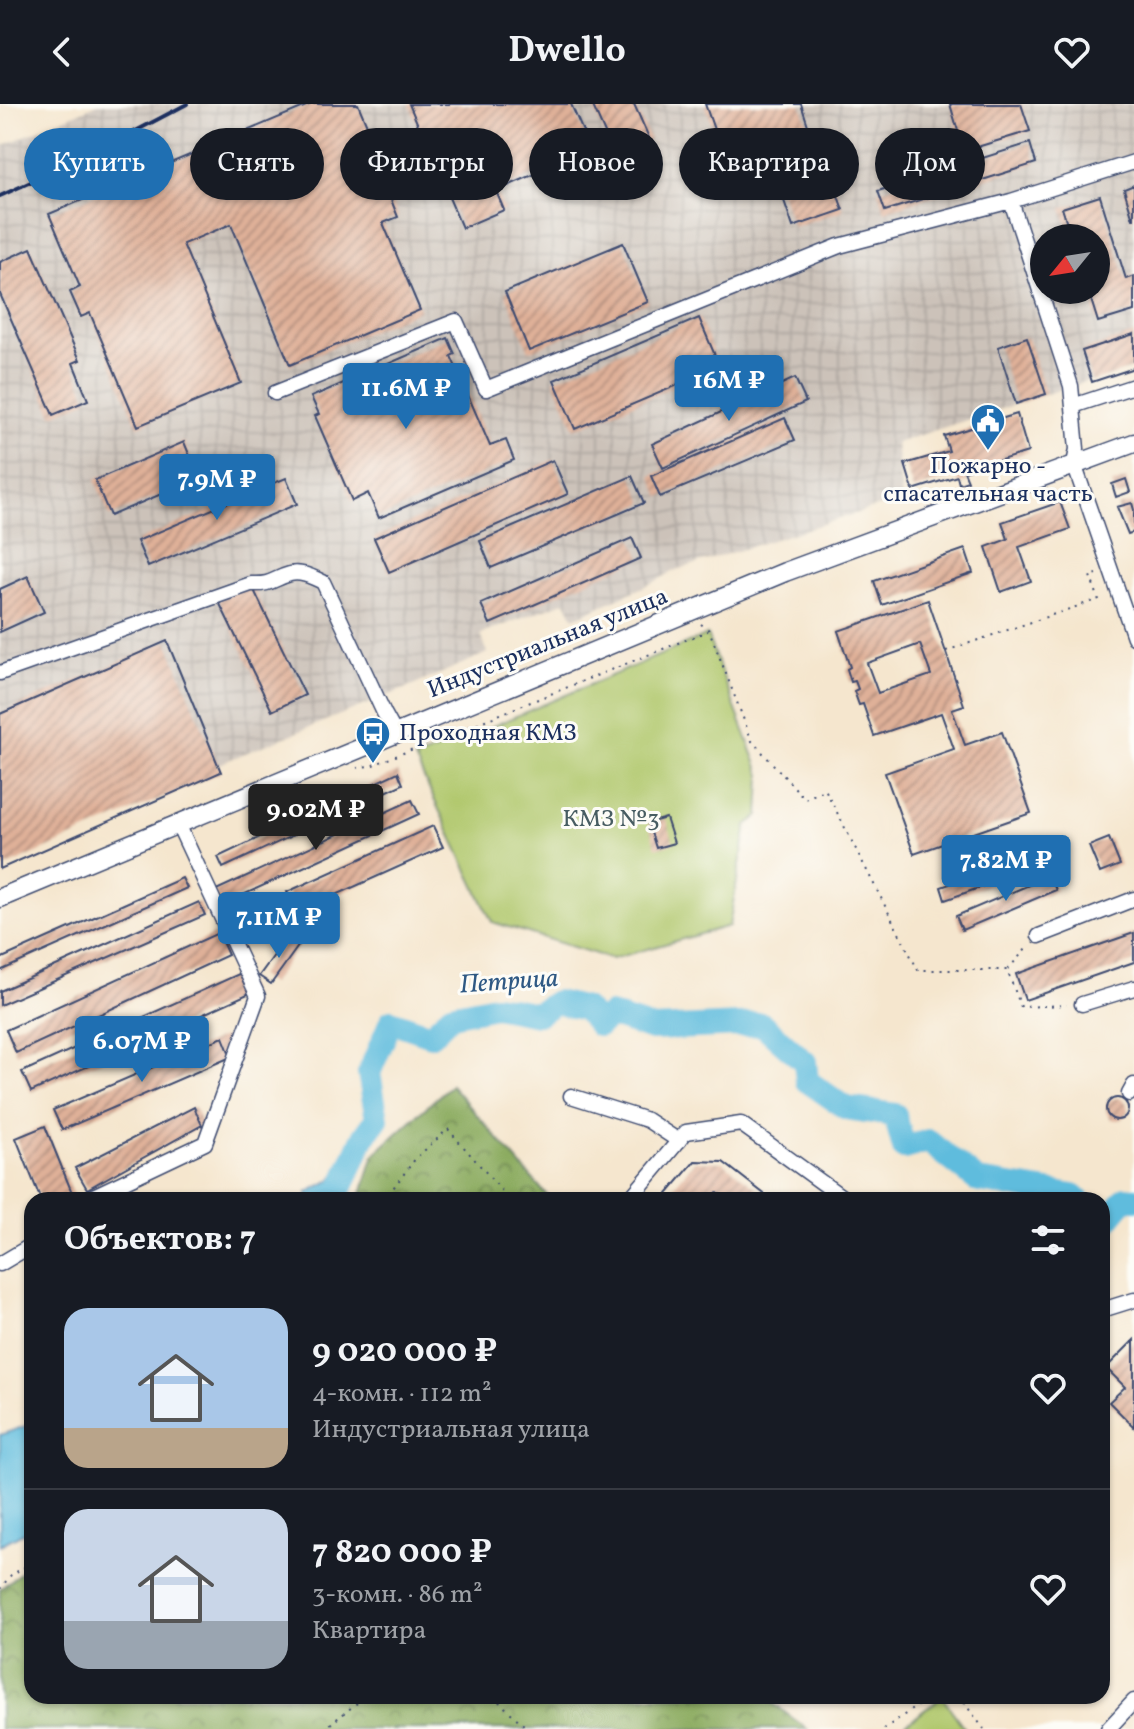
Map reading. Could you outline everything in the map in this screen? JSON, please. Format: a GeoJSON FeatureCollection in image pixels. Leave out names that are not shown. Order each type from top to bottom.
{"type":"FeatureCollection","features":[{"type":"Feature","properties":{"kind":"main road","name":"Индустриальная улица"},"geometry":{"type":"LineString","coordinates":[[0,898],[785,572],[1134,443]]}},
{"type":"Feature","properties":{"kind":"street"},"geometry":{"type":"LineString","coordinates":[[275,393],[456,321],[486,389],[839,246],[1011,201],[1134,162]]}},
{"type":"Feature","properties":{"kind":"street"},"geometry":{"type":"LineString","coordinates":[[1011,201],[1071,386],[1077,449],[1074,464],[1134,637]]}},
{"type":"Feature","properties":{"kind":"street"},"geometry":{"type":"LineString","coordinates":[[1073,406],[1134,386]]}},
{"type":"Feature","properties":{"kind":"street"},"geometry":{"type":"LineString","coordinates":[[0,673],[251,584],[266,585],[292,573],[306,575],[323,582],[395,733]]}},
{"type":"Feature","properties":{"kind":"street"},"geometry":{"type":"LineString","coordinates":[[102,1192],[205,1143],[258,996],[178,824]]}},
{"type":"Feature","properties":{"kind":"street"},"geometry":{"type":"LineString","coordinates":[[1039,936],[1134,899]]}},
{"type":"Feature","properties":{"kind":"street"},"geometry":{"type":"LineString","coordinates":[[1082,1004],[1134,988]]}},
{"type":"Feature","properties":{"kind":"street"},"geometry":{"type":"LineString","coordinates":[[571,1096],[647,1120],[679,1141]]}},
{"type":"Feature","properties":{"kind":"street"},"geometry":{"type":"LineString","coordinates":[[636,1192],[686,1132],[741,1124],[829,1192]]}},
{"type":"Feature","properties":{"kind":"street"},"geometry":{"type":"LineString","coordinates":[[0,1264],[24,1250]]}},
{"type":"Feature","properties":{"kind":"street"},"geometry":{"type":"LineString","coordinates":[[1110,1308],[1134,1300]]}},
{"type":"Feature","properties":{"kind":"street"},"geometry":{"type":"LineString","coordinates":[[1108,1729],[1134,1701]]}},
{"type":"Feature","properties":{"kind":"path"},"geometry":{"type":"LineString","coordinates":[[946,651],[1099,599],[1090,576],[1098,573]]}},
{"type":"Feature","properties":{"kind":"path"},"geometry":{"type":"LineString","coordinates":[[697,621],[709,630],[752,741],[805,799],[825,789],[918,970],[1007,970],[1039,936]]}},
{"type":"Feature","properties":{"kind":"path"},"geometry":{"type":"LineString","coordinates":[[357,768],[373,765],[709,630]]}},
{"type":"Feature","properties":{"kind":"path"},"geometry":{"type":"LineString","coordinates":[[1007,970],[1021,1007],[1082,1004]]}},
{"type":"Feature","properties":{"kind":"path"},"geometry":{"type":"LineString","coordinates":[[390,1192],[416,1158],[448,1129],[503,1192]]}},
{"type":"Feature","properties":{"kind":"path"},"geometry":{"type":"LineString","coordinates":[[0,1589],[11,1575],[24,1568]]}},
{"type":"Feature","properties":{"kind":"path"},"geometry":{"type":"LineString","coordinates":[[324,1729],[356,1704]]}},
{"type":"Feature","properties":{"kind":"path"},"geometry":{"type":"LineString","coordinates":[[501,1704],[528,1729]]}},
{"type":"Feature","properties":{"kind":"path"},"geometry":{"type":"LineString","coordinates":[[884,1729],[920,1704]]}},
{"type":"Feature","properties":{"kind":"path"},"geometry":{"type":"LineString","coordinates":[[965,1704],[984,1729]]}},
{"type":"Feature","properties":{"kind":"shaded area"},"geometry":{"type":"Polygon","coordinates":[[[98,104],[1134,104],[1134,368],[896,443],[902,499],[676,570],[574,618],[566,601],[481,634],[487,653],[0,859],[0,147],[24,136],[24,200],[174,200],[174,128],[43,128],[98,104]]]}},
{"type":"Feature","properties":{"kind":"green space","name":"КМЗ №3"},"geometry":{"type":"Polygon","coordinates":[[[707,635],[761,775],[759,816],[747,825],[729,926],[612,959],[492,922],[415,759],[707,635]]]}},
{"type":"Feature","properties":{"kind":"green space"},"geometry":{"type":"Polygon","coordinates":[[[451,1085],[544,1192],[362,1192],[374,1154],[451,1085]]]}},
{"type":"Feature","properties":{"kind":"green space"},"geometry":{"type":"Polygon","coordinates":[[[24,1570],[24,1704],[774,1704],[807,1729],[0,1729],[0,1589],[24,1570]]]}},
{"type":"Feature","properties":{"kind":"green space"},"geometry":{"type":"Polygon","coordinates":[[[933,1704],[947,1704],[965,1729],[899,1729],[933,1704]]]}},
{"type":"Feature","properties":{"kind":"water"},"geometry":{"type":"Polygon","coordinates":[[[363,1138],[351,1192],[308,1192],[331,1180],[363,1138]]]}},
{"type":"Feature","properties":{"kind":"water"},"geometry":{"type":"Polygon","coordinates":[[[24,1427],[24,1532],[0,1545],[0,1435],[24,1427]]]}},
{"type":"Feature","properties":{"kind":"building"},"geometry":{"type":"Polygon","coordinates":[[[311,104],[358,104],[368,128],[340,128],[340,200],[391,200],[398,217],[383,223],[420,310],[290,365],[231,224],[183,244],[241,383],[138,426],[90,313],[81,317],[70,292],[80,287],[49,214],[82,200],[174,200],[174,162],[190,155],[190,200],[324,200],[324,128],[254,128],[311,104]]]}},
{"type":"Feature","properties":{"kind":"building"},"geometry":{"type":"Polygon","coordinates":[[[409,104],[571,104],[581,128],[529,128],[529,177],[513,184],[513,128],[419,128],[409,104]]]}},
{"type":"Feature","properties":{"kind":"building"},"geometry":{"type":"Polygon","coordinates":[[[592,104],[634,104],[645,128],[603,128],[592,104]]]}},
{"type":"Feature","properties":{"kind":"building"},"geometry":{"type":"Polygon","coordinates":[[[705,104],[801,104],[809,128],[713,128],[705,104]]]}},
{"type":"Feature","properties":{"kind":"building"},"geometry":{"type":"Polygon","coordinates":[[[950,104],[1021,104],[1030,131],[985,145],[985,128],[957,128],[950,104]]]}},
{"type":"Feature","properties":{"kind":"building"},"geometry":{"type":"Polygon","coordinates":[[[1030,143],[1036,163],[985,179],[985,157],[1030,143]]]}},
{"type":"Feature","properties":{"kind":"building"},"geometry":{"type":"Polygon","coordinates":[[[1134,185],[1134,219],[1133,219],[1124,189],[1134,185]]]}},
{"type":"Feature","properties":{"kind":"building"},"geometry":{"type":"Polygon","coordinates":[[[1100,196],[1109,224],[1067,224],[1062,208],[1100,196]]]}},
{"type":"Feature","properties":{"kind":"building"},"geometry":{"type":"Polygon","coordinates":[[[450,200],[500,200],[504,210],[462,228],[450,200]]]}},
{"type":"Feature","properties":{"kind":"building"},"geometry":{"type":"Polygon","coordinates":[[[784,200],[839,200],[843,210],[793,227],[784,200]]]}},
{"type":"Feature","properties":{"kind":"building"},"geometry":{"type":"Polygon","coordinates":[[[881,200],[920,200],[885,211],[881,200]]]}},
{"type":"Feature","properties":{"kind":"building"},"geometry":{"type":"Polygon","coordinates":[[[1110,228],[1126,279],[1134,276],[1134,311],[1098,322],[1092,304],[1110,304],[1110,228]]]}},
{"type":"Feature","properties":{"kind":"building"},"geometry":{"type":"Polygon","coordinates":[[[623,243],[648,302],[529,351],[505,292],[623,243]]]}},
{"type":"Feature","properties":{"kind":"building"},"geometry":{"type":"Polygon","coordinates":[[[31,248],[80,360],[73,363],[88,400],[53,415],[0,294],[0,262],[31,248]]]}},
{"type":"Feature","properties":{"kind":"building"},"geometry":{"type":"Polygon","coordinates":[[[699,318],[720,367],[575,429],[554,380],[699,318]]]}},
{"type":"Feature","properties":{"kind":"building"},"geometry":{"type":"Polygon","coordinates":[[[1134,334],[1134,368],[1092,382],[1082,351],[1134,334]]]}},
{"type":"Feature","properties":{"kind":"building"},"geometry":{"type":"Polygon","coordinates":[[[1027,337],[1046,394],[1016,404],[998,347],[1027,337]]]}},
{"type":"Feature","properties":{"kind":"building"},"geometry":{"type":"Polygon","coordinates":[[[448,338],[455,354],[451,356],[490,446],[506,440],[514,460],[379,518],[368,493],[352,501],[315,416],[319,414],[311,397],[448,338]]]}},
{"type":"Feature","properties":{"kind":"building"},"geometry":{"type":"Polygon","coordinates":[[[795,378],[806,402],[663,468],[652,444],[795,378]]]}},
{"type":"Feature","properties":{"kind":"building","name":"Пожарно - спасательная часть"},"geometry":{"type":"Polygon","coordinates":[[[1017,414],[1028,452],[964,471],[968,481],[959,484],[957,476],[913,490],[905,464],[949,451],[944,436],[1017,414]]]}},
{"type":"Feature","properties":{"kind":"building"},"geometry":{"type":"Polygon","coordinates":[[[785,418],[795,440],[660,497],[651,476],[785,418]]]}},
{"type":"Feature","properties":{"kind":"building"},"geometry":{"type":"Polygon","coordinates":[[[184,442],[199,478],[110,516],[95,480],[184,442]]]}},
{"type":"Feature","properties":{"kind":"building"},"geometry":{"type":"Polygon","coordinates":[[[553,460],[568,494],[389,572],[374,538],[553,460]]]}},
{"type":"Feature","properties":{"kind":"building"},"geometry":{"type":"Polygon","coordinates":[[[632,476],[644,503],[491,568],[480,541],[632,476]]]}},
{"type":"Feature","properties":{"kind":"building"},"geometry":{"type":"Polygon","coordinates":[[[286,478],[297,504],[148,567],[137,541],[286,478]]]}},
{"type":"Feature","properties":{"kind":"building"},"geometry":{"type":"Polygon","coordinates":[[[1126,479],[1130,492],[1116,497],[1112,484],[1126,479]]]}},
{"type":"Feature","properties":{"kind":"building"},"geometry":{"type":"Polygon","coordinates":[[[1060,502],[1070,529],[1019,547],[1031,581],[1001,592],[986,547],[1008,539],[1002,522],[1060,502]]]}},
{"type":"Feature","properties":{"kind":"building"},"geometry":{"type":"Polygon","coordinates":[[[1132,503],[1134,532],[1128,534],[1117,507],[1132,503]]]}},
{"type":"Feature","properties":{"kind":"building"},"geometry":{"type":"Polygon","coordinates":[[[632,538],[641,558],[490,624],[481,604],[632,538]]]}},
{"type":"Feature","properties":{"kind":"building"},"geometry":{"type":"Polygon","coordinates":[[[965,549],[973,573],[882,605],[874,581],[965,549]]]}},
{"type":"Feature","properties":{"kind":"building"},"geometry":{"type":"Polygon","coordinates":[[[28,576],[44,612],[0,632],[0,589],[28,576]]]}},
{"type":"Feature","properties":{"kind":"building"},"geometry":{"type":"Polygon","coordinates":[[[251,584],[305,695],[272,711],[218,600],[251,584]]]}},
{"type":"Feature","properties":{"kind":"building"},"geometry":{"type":"Polygon","coordinates":[[[928,600],[964,705],[952,709],[965,745],[1002,732],[1031,813],[914,854],[885,773],[954,749],[941,713],[874,736],[863,704],[859,705],[854,691],[858,689],[855,681],[851,682],[847,669],[850,667],[838,631],[928,600]],[[920,644],[867,663],[878,693],[931,675],[920,644]]]}},
{"type":"Feature","properties":{"kind":"building"},"geometry":{"type":"Polygon","coordinates":[[[167,641],[221,772],[0,869],[0,714],[167,641]]]}},
{"type":"Feature","properties":{"kind":"building"},"geometry":{"type":"Polygon","coordinates":[[[398,772],[403,784],[223,868],[218,857],[398,772]]]}},
{"type":"Feature","properties":{"kind":"building"},"geometry":{"type":"Polygon","coordinates":[[[412,800],[419,814],[221,905],[214,891],[412,800]]]}},
{"type":"Feature","properties":{"kind":"building"},"geometry":{"type":"Polygon","coordinates":[[[666,818],[674,843],[656,848],[648,823],[666,818]]]}},
{"type":"Feature","properties":{"kind":"building"},"geometry":{"type":"Polygon","coordinates":[[[433,826],[443,847],[296,913],[287,892],[433,826]]]}},
{"type":"Feature","properties":{"kind":"building"},"geometry":{"type":"Polygon","coordinates":[[[1109,838],[1120,865],[1100,873],[1089,846],[1109,838]]]}},
{"type":"Feature","properties":{"kind":"building"},"geometry":{"type":"Polygon","coordinates":[[[1032,855],[1036,868],[945,900],[941,887],[1032,855]]]}},
{"type":"Feature","properties":{"kind":"building"},"geometry":{"type":"Polygon","coordinates":[[[1050,876],[1056,890],[962,930],[956,916],[1050,876]]]}},
{"type":"Feature","properties":{"kind":"building"},"geometry":{"type":"Polygon","coordinates":[[[182,878],[187,888],[0,971],[0,959],[182,878]]]}},
{"type":"Feature","properties":{"kind":"building"},"geometry":{"type":"Polygon","coordinates":[[[199,902],[205,915],[0,1005],[0,991],[199,902]]]}},
{"type":"Feature","properties":{"kind":"building"},"geometry":{"type":"Polygon","coordinates":[[[257,907],[265,925],[236,938],[228,920],[257,907]]]}},
{"type":"Feature","properties":{"kind":"building"},"geometry":{"type":"Polygon","coordinates":[[[218,933],[228,955],[16,1053],[6,1030],[218,933]]]}},
{"type":"Feature","properties":{"kind":"building"},"geometry":{"type":"Polygon","coordinates":[[[1134,933],[1134,962],[1025,1000],[1016,974],[1134,933]]]}},
{"type":"Feature","properties":{"kind":"building"},"geometry":{"type":"Polygon","coordinates":[[[288,936],[299,945],[271,984],[259,976],[288,936]]]}},
{"type":"Feature","properties":{"kind":"building"},"geometry":{"type":"Polygon","coordinates":[[[241,973],[250,993],[31,1092],[22,1072],[241,973]]]}},
{"type":"Feature","properties":{"kind":"building"},"geometry":{"type":"Polygon","coordinates":[[[223,1037],[231,1057],[62,1130],[53,1110],[223,1037]]]}},
{"type":"Feature","properties":{"kind":"building"},"geometry":{"type":"Polygon","coordinates":[[[1117,1098],[1125,1101],[1128,1109],[1125,1117],[1117,1120],[1109,1117],[1106,1109],[1109,1101],[1117,1098]]]}},
{"type":"Feature","properties":{"kind":"building"},"geometry":{"type":"Polygon","coordinates":[[[194,1107],[202,1125],[87,1189],[75,1168],[194,1107]]]}},
{"type":"Feature","properties":{"kind":"building"},"geometry":{"type":"Polygon","coordinates":[[[45,1126],[72,1192],[38,1192],[16,1138],[45,1126]]]}},
{"type":"Feature","properties":{"kind":"building"},"geometry":{"type":"Polygon","coordinates":[[[695,1161],[723,1162],[762,1192],[669,1192],[695,1161]]]}},
{"type":"Feature","properties":{"kind":"building"},"geometry":{"type":"Polygon","coordinates":[[[1134,1340],[1134,1427],[1110,1403],[1125,1387],[1110,1372],[1110,1364],[1134,1340]]]}},
{"type":"Feature","properties":{"kind":"waterway","name":"Петрица"},"geometry":{"type":"LineString","coordinates":[[339,1192],[363,1138],[377,1119],[369,1073],[391,1021],[431,1035],[451,1015],[495,1006],[537,1014],[556,1002],[585,1009],[599,1025],[610,1015],[652,1029],[762,1024],[805,1062],[807,1081],[846,1108],[895,1115],[904,1148],[928,1141],[978,1181],[1048,1192]]}},
{"type":"Feature","properties":{"kind":"waterway","name":"Петрица"},"geometry":{"type":"LineString","coordinates":[[1110,1217],[1126,1198],[1134,1199]]}},
{"type":"Feature","properties":{"kind":"railway"},"geometry":{"type":"LineString","coordinates":[[0,196],[90,155],[187,104]]}},
{"type":"Feature","properties":{"kind":"place","name":"Пожарно - спасательная часть"},"geometry":{"type":"Point","coordinates":[988,452]}},
{"type":"Feature","properties":{"kind":"place","name":"Проходная КМЗ"},"geometry":{"type":"Point","coordinates":[373,765]}}]}
